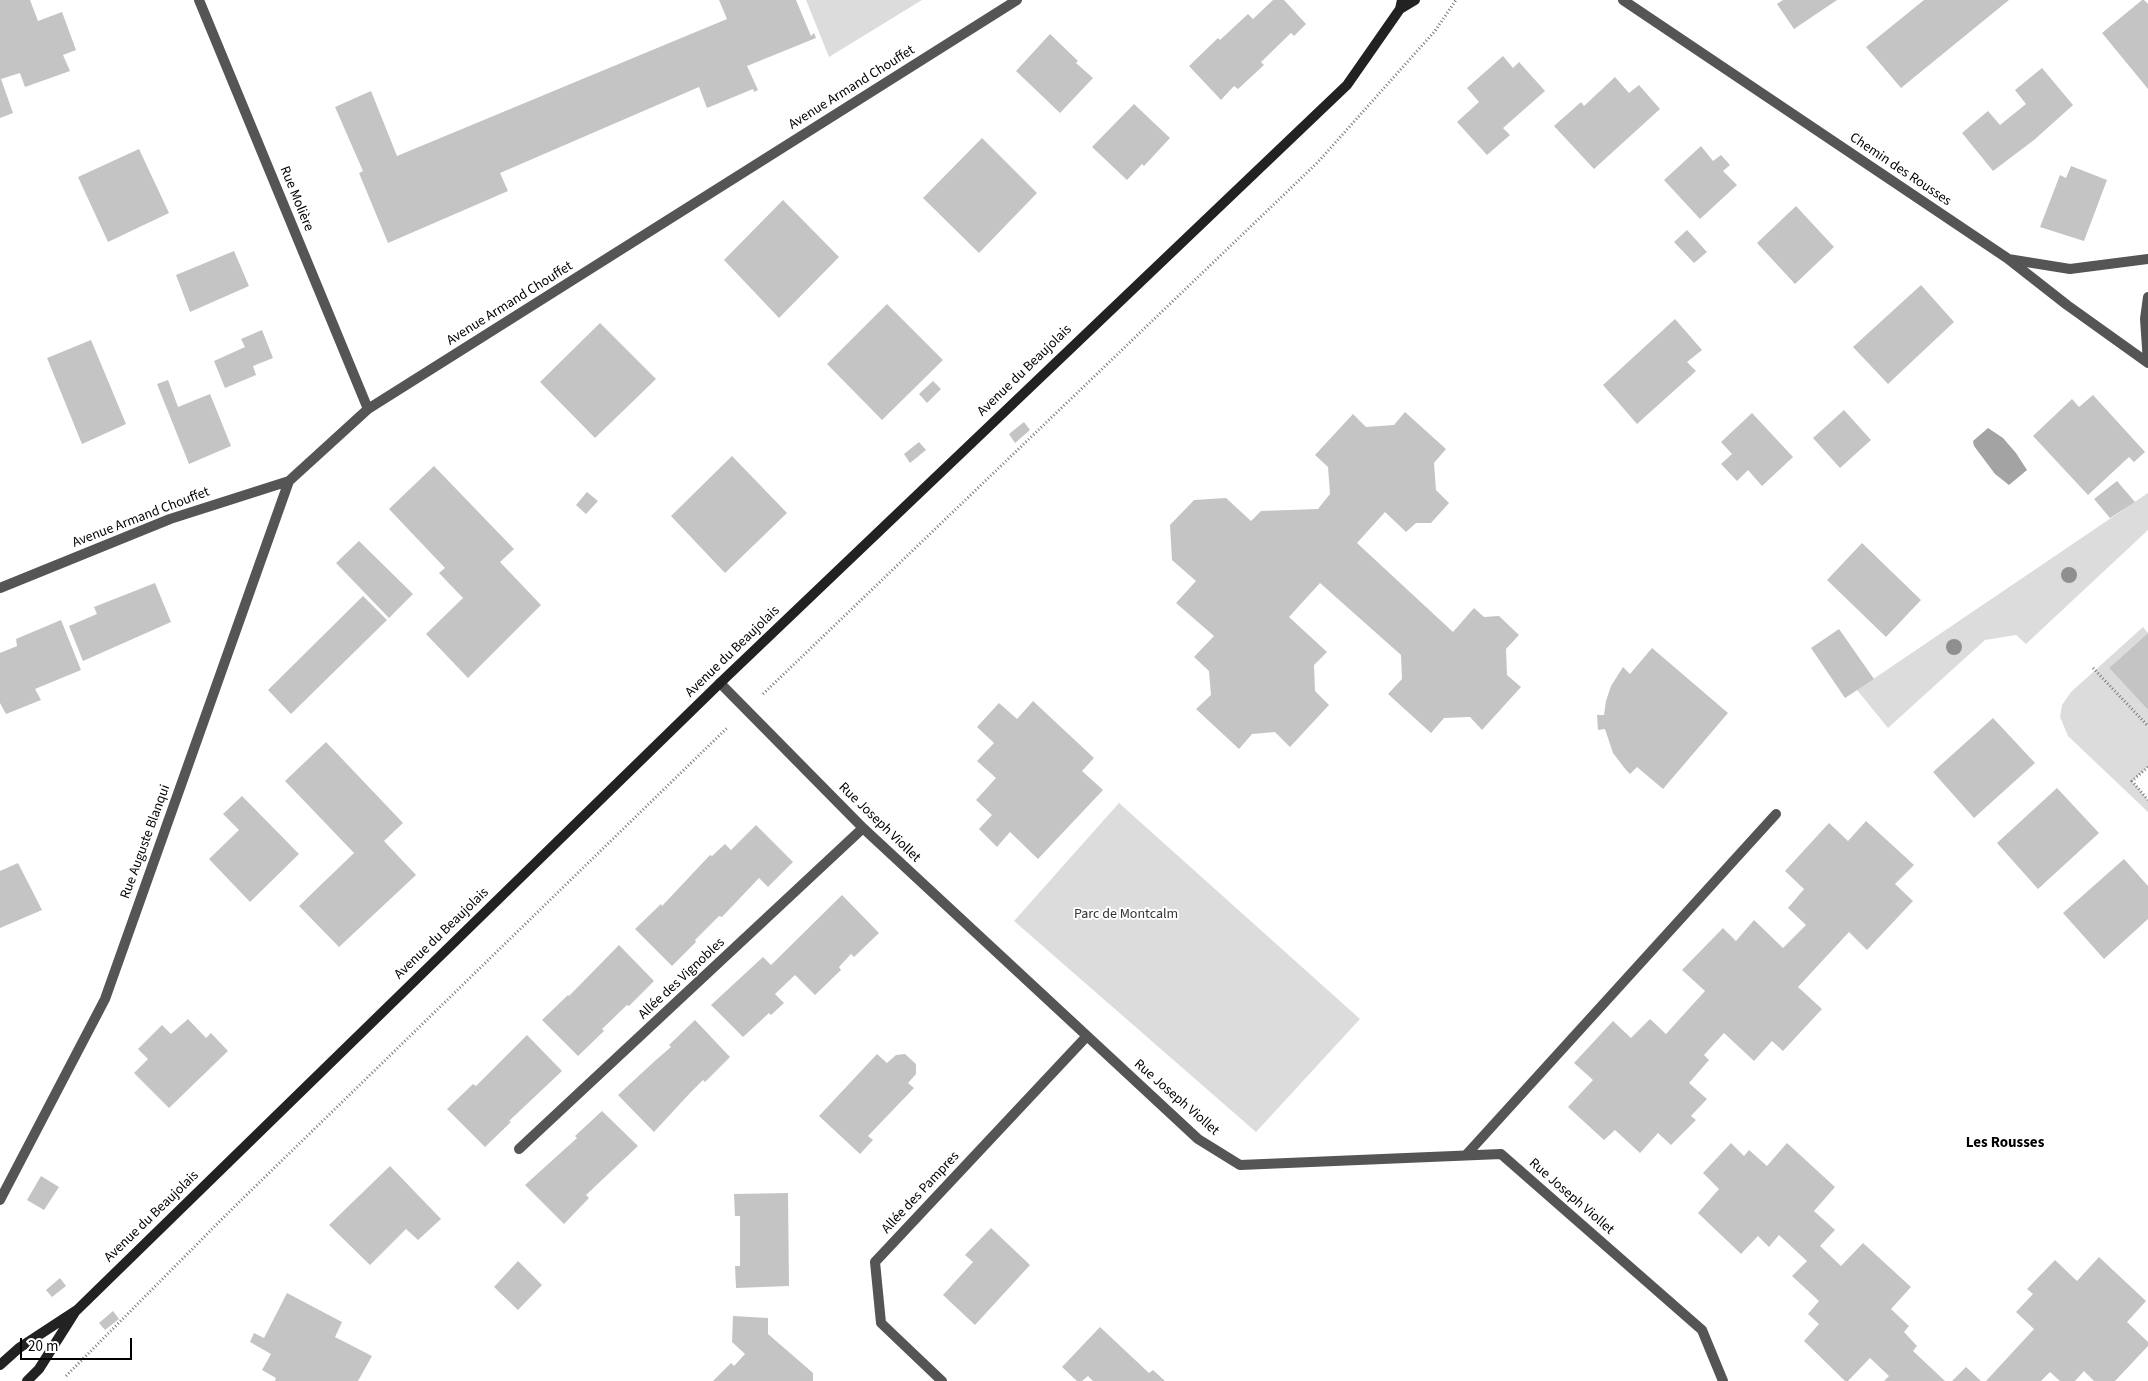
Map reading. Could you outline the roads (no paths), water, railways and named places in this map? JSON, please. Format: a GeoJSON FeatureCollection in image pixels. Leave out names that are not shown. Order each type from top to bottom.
{"type":"FeatureCollection","features":[{"type":"Feature","properties":{"kind":"main road","name":"Avenue du Beaujolais"},"geometry":{"type":"LineString","coordinates":[[0,1365],[18,1348],[77,1310],[720,683],[1347,85],[1401,4],[1415,0]]}},
{"type":"Feature","properties":{"kind":"main road","name":"Avenue du Beaujolais"},"geometry":{"type":"LineString","coordinates":[[27,1381],[39,1369],[77,1310]]}},
{"type":"Feature","properties":{"kind":"street","name":"Rue Molière"},"geometry":{"type":"LineString","coordinates":[[199,0],[368,409]]}},
{"type":"Feature","properties":{"kind":"street","name":"Avenue Armand Chouffet"},"geometry":{"type":"LineString","coordinates":[[0,588],[170,519],[289,481],[368,409],[1017,0]]}},
{"type":"Feature","properties":{"kind":"street","name":"Chemin des Rousses"},"geometry":{"type":"LineString","coordinates":[[1628,2],[2007,258],[2067,305],[2148,362]]}},
{"type":"Feature","properties":{"kind":"street"},"geometry":{"type":"LineString","coordinates":[[2007,258],[2070,269],[2148,259]]}},
{"type":"Feature","properties":{"kind":"street"},"geometry":{"type":"LineString","coordinates":[[2148,297],[2145,319],[2148,362]]}},
{"type":"Feature","properties":{"kind":"street","name":"Rue Auguste Blanqui"},"geometry":{"type":"LineString","coordinates":[[0,1200],[105,998],[289,481]]}},
{"type":"Feature","properties":{"kind":"street","name":"Rue Joseph Viollet"},"geometry":{"type":"LineString","coordinates":[[720,683],[863,828],[1198,1139],[1240,1165],[1501,1154],[1702,1330],[1723,1381]]}},
{"type":"Feature","properties":{"kind":"street"},"geometry":{"type":"LineString","coordinates":[[1466,1155],[1776,814]]}},
{"type":"Feature","properties":{"kind":"street","name":"Allée des Vignobles"},"geometry":{"type":"LineString","coordinates":[[519,1149],[863,828]]}},
{"type":"Feature","properties":{"kind":"street","name":"Allée des Pampres"},"geometry":{"type":"LineString","coordinates":[[942,1381],[881,1323],[875,1262],[1087,1036]]}},
{"type":"Feature","properties":{"kind":"district","name":"Les Rousses"},"geometry":{"type":"Point","coordinates":[2005,1144]}},
{"type":"Feature","properties":{"kind":"park label","name":"Parc de Montcalm"},"geometry":{"type":"Point","coordinates":[1126,915]}}]}
